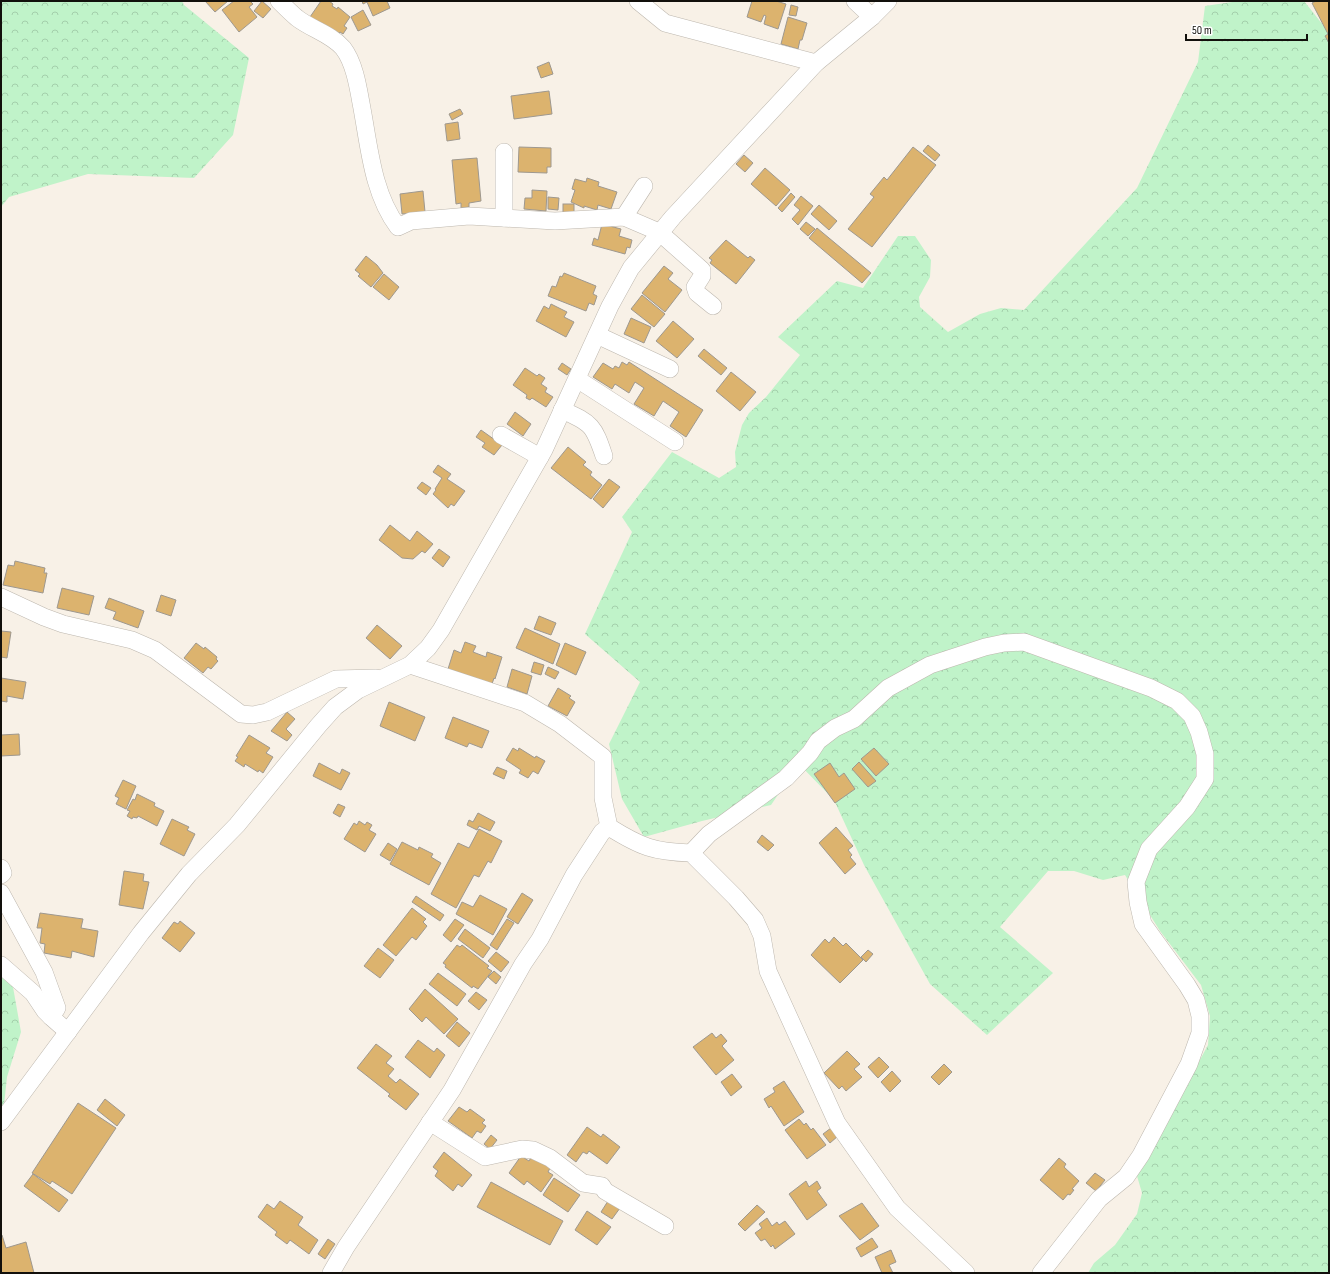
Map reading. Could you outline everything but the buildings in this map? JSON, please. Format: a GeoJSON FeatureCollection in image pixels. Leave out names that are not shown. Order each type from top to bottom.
{"type":"FeatureCollection","features":[{"type":"Feature","properties":{"kind":"street"},"geometry":{"type":"LineString","coordinates":[[279,1],[297,18],[331,39],[343,49],[350,63],[358,86],[374,174],[389,215],[398,228],[411,221],[469,216],[555,221],[624,217],[659,232],[702,270],[702,276],[694,287],[697,292],[713,306]]}},
{"type":"Feature","properties":{"kind":"street"},"geometry":{"type":"LineString","coordinates":[[638,1],[665,23],[816,63]]}},
{"type":"Feature","properties":{"kind":"street"},"geometry":{"type":"LineString","coordinates":[[855,1],[872,17]]}},
{"type":"Feature","properties":{"kind":"street"},"geometry":{"type":"LineString","coordinates":[[1,1122],[163,904],[237,825],[318,726],[341,702],[358,690],[410,665],[428,648],[441,630],[540,457],[616,294],[631,268],[659,232],[816,63],[872,17],[888,1]]}},
{"type":"Feature","properties":{"kind":"street"},"geometry":{"type":"LineString","coordinates":[[504,152],[504,218]]}},
{"type":"Feature","properties":{"kind":"street"},"geometry":{"type":"LineString","coordinates":[[624,217],[644,186]]}},
{"type":"Feature","properties":{"kind":"street"},"geometry":{"type":"LineString","coordinates":[[597,335],[670,369]]}},
{"type":"Feature","properties":{"kind":"street"},"geometry":{"type":"LineString","coordinates":[[577,379],[674,442]]}},
{"type":"Feature","properties":{"kind":"street"},"geometry":{"type":"LineString","coordinates":[[562,410],[583,419],[596,432],[604,456]]}},
{"type":"Feature","properties":{"kind":"street"},"geometry":{"type":"LineString","coordinates":[[501,435],[540,457]]}},
{"type":"Feature","properties":{"kind":"street"},"geometry":{"type":"LineString","coordinates":[[1,597],[56,622],[132,640],[156,650],[241,714],[253,715],[267,712],[336,678],[381,678]]}},
{"type":"Feature","properties":{"kind":"street"},"geometry":{"type":"LineString","coordinates":[[691,853],[708,834],[786,778],[818,741],[835,728],[854,719],[888,688],[930,666],[985,647],[1004,643],[1024,642],[1151,688],[1177,701],[1192,716],[1199,732],[1205,754],[1205,779],[1187,807],[1149,849],[1136,882],[1138,902],[1143,924],[1196,1000],[1200,1016],[1200,1033],[1189,1064],[1141,1155],[1126,1177],[1099,1199],[1042,1273]]}},
{"type":"Feature","properties":{"kind":"street"},"geometry":{"type":"LineString","coordinates":[[410,665],[525,703],[560,724],[603,757],[603,798],[610,827],[652,850],[691,853],[736,898],[755,920],[762,936],[768,971],[837,1123],[897,1208],[966,1273]]}},
{"type":"Feature","properties":{"kind":"street"},"geometry":{"type":"LineString","coordinates":[[331,1273],[452,1090],[523,964],[540,939],[574,875],[602,832],[610,827]]}},
{"type":"Feature","properties":{"kind":"street"},"geometry":{"type":"LineString","coordinates":[[1,868],[3,873],[1,875]]}},
{"type":"Feature","properties":{"kind":"street"},"geometry":{"type":"LineString","coordinates":[[1,893],[44,972],[57,1008],[51,1017]]}},
{"type":"Feature","properties":{"kind":"street"},"geometry":{"type":"LineString","coordinates":[[1,965],[33,993],[45,1011],[68,1032]]}},
{"type":"Feature","properties":{"kind":"street"},"geometry":{"type":"LineString","coordinates":[[430,1122],[485,1157],[522,1149],[533,1150],[550,1158],[583,1183],[602,1186],[605,1191],[665,1226]]}},
{"type":"Feature","properties":{"kind":"green space"},"geometry":{"type":"Polygon","coordinates":[[[1,1],[182,1],[184,5],[249,58],[233,135],[194,178],[88,174],[9,197],[1,207],[1,1]]]}},
{"type":"Feature","properties":{"kind":"green space"},"geometry":{"type":"Polygon","coordinates":[[[1239,1],[1304,1],[1323,25],[1329,26],[1329,1273],[1088,1273],[1094,1263],[1115,1245],[1137,1214],[1142,1193],[1137,1176],[1208,1045],[1210,1016],[1201,985],[1160,931],[1125,875],[1103,880],[1074,871],[1048,871],[1000,927],[1053,973],[987,1035],[930,984],[864,865],[834,800],[799,764],[771,805],[702,821],[644,837],[622,799],[609,744],[640,682],[585,634],[632,532],[622,517],[672,452],[719,478],[736,467],[735,452],[742,425],[749,413],[766,397],[800,355],[778,337],[837,281],[863,288],[898,236],[915,236],[931,260],[930,277],[919,297],[920,307],[948,332],[980,314],[1001,308],[1024,310],[1137,188],[1198,62],[1205,6],[1239,1]]]}},
{"type":"Feature","properties":{"kind":"green space"},"geometry":{"type":"Polygon","coordinates":[[[1,976],[13,987],[21,1032],[7,1077],[4,1105],[1,1109],[1,976]]]}}]}
